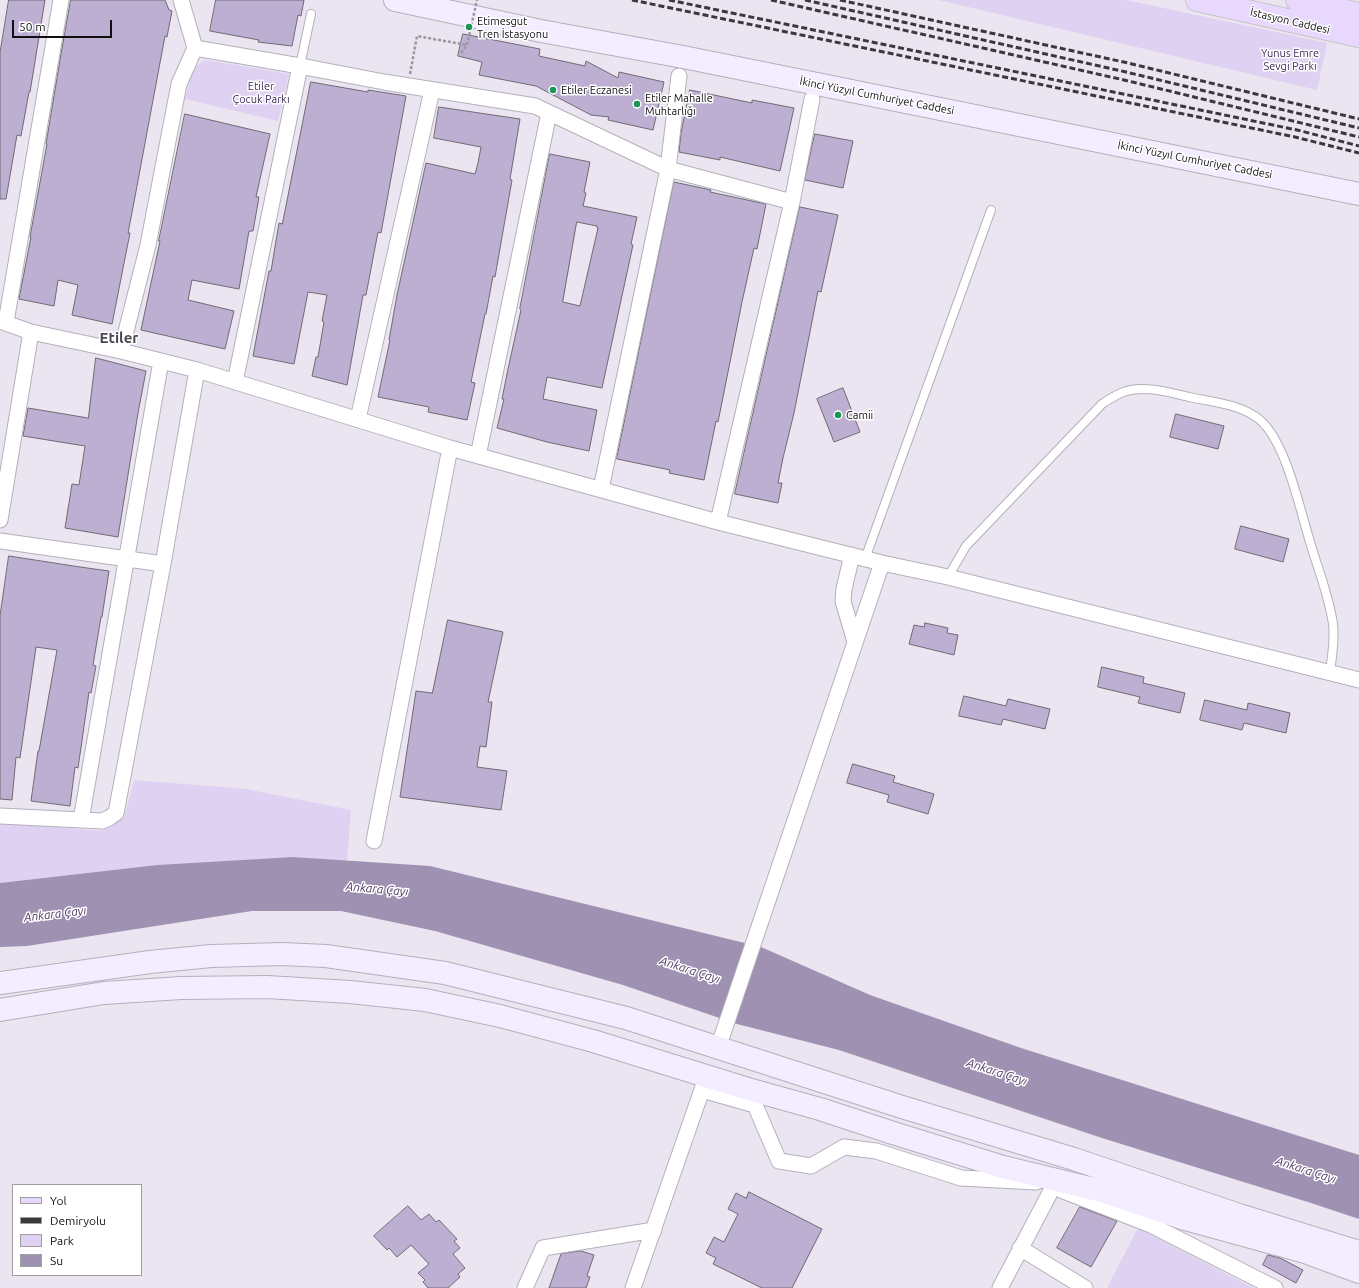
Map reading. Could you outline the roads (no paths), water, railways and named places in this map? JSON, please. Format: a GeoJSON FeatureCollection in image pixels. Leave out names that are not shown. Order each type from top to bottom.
{"type":"FeatureCollection","features":[{"type":"Feature","properties":{"kind":"main road","name":"İkinci Yüzyıl Cumhuriyet Caddesi"},"geometry":{"type":"LineString","coordinates":[[395,0],[541,31],[760,72],[1359,194]]}},
{"type":"Feature","properties":{"kind":"main road","name":"İstasyon Caddesi"},"geometry":{"type":"LineString","coordinates":[[1197,0],[1359,36]]}},
{"type":"Feature","properties":{"kind":"main road","name":"İstasyon Caddesi"},"geometry":{"type":"LineString","coordinates":[[1297,0],[1359,14]]}},
{"type":"Feature","properties":{"kind":"main road"},"geometry":{"type":"LineString","coordinates":[[0,983],[150,962],[211,956],[282,954],[326,956],[445,973],[626,1018],[902,1107],[1074,1159],[1359,1252]]}},
{"type":"Feature","properties":{"kind":"main road"},"geometry":{"type":"LineString","coordinates":[[0,1010],[104,993],[181,988],[267,987],[350,992],[425,1000],[500,1016],[593,1041],[705,1083],[820,1109],[1003,1167],[1102,1191],[1185,1219],[1305,1252],[1359,1272]]}},
{"type":"Feature","properties":{"kind":"main road"},"geometry":{"type":"LineString","coordinates":[[705,1083],[718,1048]]}},
{"type":"Feature","properties":{"kind":"street"},"geometry":{"type":"LineString","coordinates":[[61,0],[3,322],[31,332],[121,351],[197,370],[450,448],[718,522],[882,563],[948,577],[1359,680]]}},
{"type":"Feature","properties":{"kind":"street"},"geometry":{"type":"LineString","coordinates":[[121,351],[148,245],[179,84],[195,48],[182,0]]}},
{"type":"Feature","properties":{"kind":"street"},"geometry":{"type":"LineString","coordinates":[[195,48],[408,86],[535,106],[668,169],[792,202]]}},
{"type":"Feature","properties":{"kind":"street"},"geometry":{"type":"LineString","coordinates":[[235,382],[300,66]]}},
{"type":"Feature","properties":{"kind":"street"},"geometry":{"type":"LineString","coordinates":[[601,490],[668,169],[679,76]]}},
{"type":"Feature","properties":{"kind":"street"},"geometry":{"type":"LineString","coordinates":[[358,419],[432,90]]}},
{"type":"Feature","properties":{"kind":"street"},"geometry":{"type":"LineString","coordinates":[[718,522],[792,202],[812,99]]}},
{"type":"Feature","properties":{"kind":"street"},"geometry":{"type":"LineString","coordinates":[[478,456],[549,113]]}},
{"type":"Feature","properties":{"kind":"street"},"geometry":{"type":"LineString","coordinates":[[0,520],[31,332]]}},
{"type":"Feature","properties":{"kind":"street"},"geometry":{"type":"LineString","coordinates":[[81,820],[161,361]]}},
{"type":"Feature","properties":{"kind":"street"},"geometry":{"type":"LineString","coordinates":[[0,816],[106,820],[116,813],[163,564],[197,370]]}},
{"type":"Feature","properties":{"kind":"street"},"geometry":{"type":"LineString","coordinates":[[374,841],[450,448]]}},
{"type":"Feature","properties":{"kind":"street"},"geometry":{"type":"LineString","coordinates":[[0,541],[163,564]]}},
{"type":"Feature","properties":{"kind":"street"},"geometry":{"type":"LineString","coordinates":[[855,642],[843,601],[844,589],[859,557]]}},
{"type":"Feature","properties":{"kind":"street"},"geometry":{"type":"LineString","coordinates":[[718,1048],[882,563]]}},
{"type":"Feature","properties":{"kind":"street"},"geometry":{"type":"LineString","coordinates":[[633,1288],[705,1083],[755,1105],[779,1161],[811,1166],[844,1147],[876,1151],[961,1178],[1042,1183],[1151,1225],[1275,1288]]}},
{"type":"Feature","properties":{"kind":"street"},"geometry":{"type":"LineString","coordinates":[[1000,1288],[1053,1186]]}},
{"type":"Feature","properties":{"kind":"street"},"geometry":{"type":"LineString","coordinates":[[525,1288],[543,1248],[654,1230]]}},
{"type":"Feature","properties":{"kind":"street"},"geometry":{"type":"LineString","coordinates":[[1020,1248],[1085,1288]]}},
{"type":"Feature","properties":{"kind":"lane"},"geometry":{"type":"LineString","coordinates":[[300,66],[311,14]]}},
{"type":"Feature","properties":{"kind":"lane"},"geometry":{"type":"LineString","coordinates":[[859,557],[991,210]]}},
{"type":"Feature","properties":{"kind":"lane"},"geometry":{"type":"LineString","coordinates":[[948,577],[966,546],[1102,404],[1121,393],[1135,389],[1155,390],[1244,410],[1260,420],[1271,433],[1278,445],[1287,467],[1328,598],[1332,618],[1334,646],[1330,672]]}},
{"type":"Feature","properties":{"kind":"water","name":"Ankara Çayı"},"geometry":{"type":"Polygon","coordinates":[[[293,857],[430,866],[761,947],[870,995],[1021,1048],[1359,1155],[1359,1219],[1102,1138],[839,1050],[737,1024],[623,985],[435,931],[341,911],[252,911],[27,946],[0,947],[0,883],[157,865],[293,857]]]}},
{"type":"Feature","properties":{"kind":"railway"},"geometry":{"type":"LineString","coordinates":[[632,0],[1295,137],[1359,153]]}},
{"type":"Feature","properties":{"kind":"railway"},"geometry":{"type":"LineString","coordinates":[[669,0],[1297,130],[1359,146]]}},
{"type":"Feature","properties":{"kind":"railway"},"geometry":{"type":"LineString","coordinates":[[771,0],[1124,80],[1359,137]]}},
{"type":"Feature","properties":{"kind":"railway"},"geometry":{"type":"LineString","coordinates":[[805,0],[1126,72],[1359,128]]}},
{"type":"Feature","properties":{"kind":"railway"},"geometry":{"type":"LineString","coordinates":[[840,0],[1128,63],[1359,119]]}},
{"type":"Feature","properties":{"kind":"place","name":"Etimesgut Tren İstasyonu"},"geometry":{"type":"Point","coordinates":[469,27]}},
{"type":"Feature","properties":{"kind":"place","name":"Etiler Eczanesi"},"geometry":{"type":"Point","coordinates":[553,90]}},
{"type":"Feature","properties":{"kind":"place","name":"Etiler Mahalle Muhtarlığı"},"geometry":{"type":"Point","coordinates":[637,104]}},
{"type":"Feature","properties":{"kind":"place","name":"Camii"},"geometry":{"type":"Point","coordinates":[838,415]}},
{"type":"Feature","properties":{"kind":"district","name":"Etiler"},"geometry":{"type":"Point","coordinates":[119,338]}},
{"type":"Feature","properties":{"kind":"park label","name":"Yunus Emre Sevgi Parkı"},"geometry":{"type":"Point","coordinates":[1290,59]}},
{"type":"Feature","properties":{"kind":"park label","name":"Etiler Çocuk Parkı"},"geometry":{"type":"Point","coordinates":[261,92]}}]}
